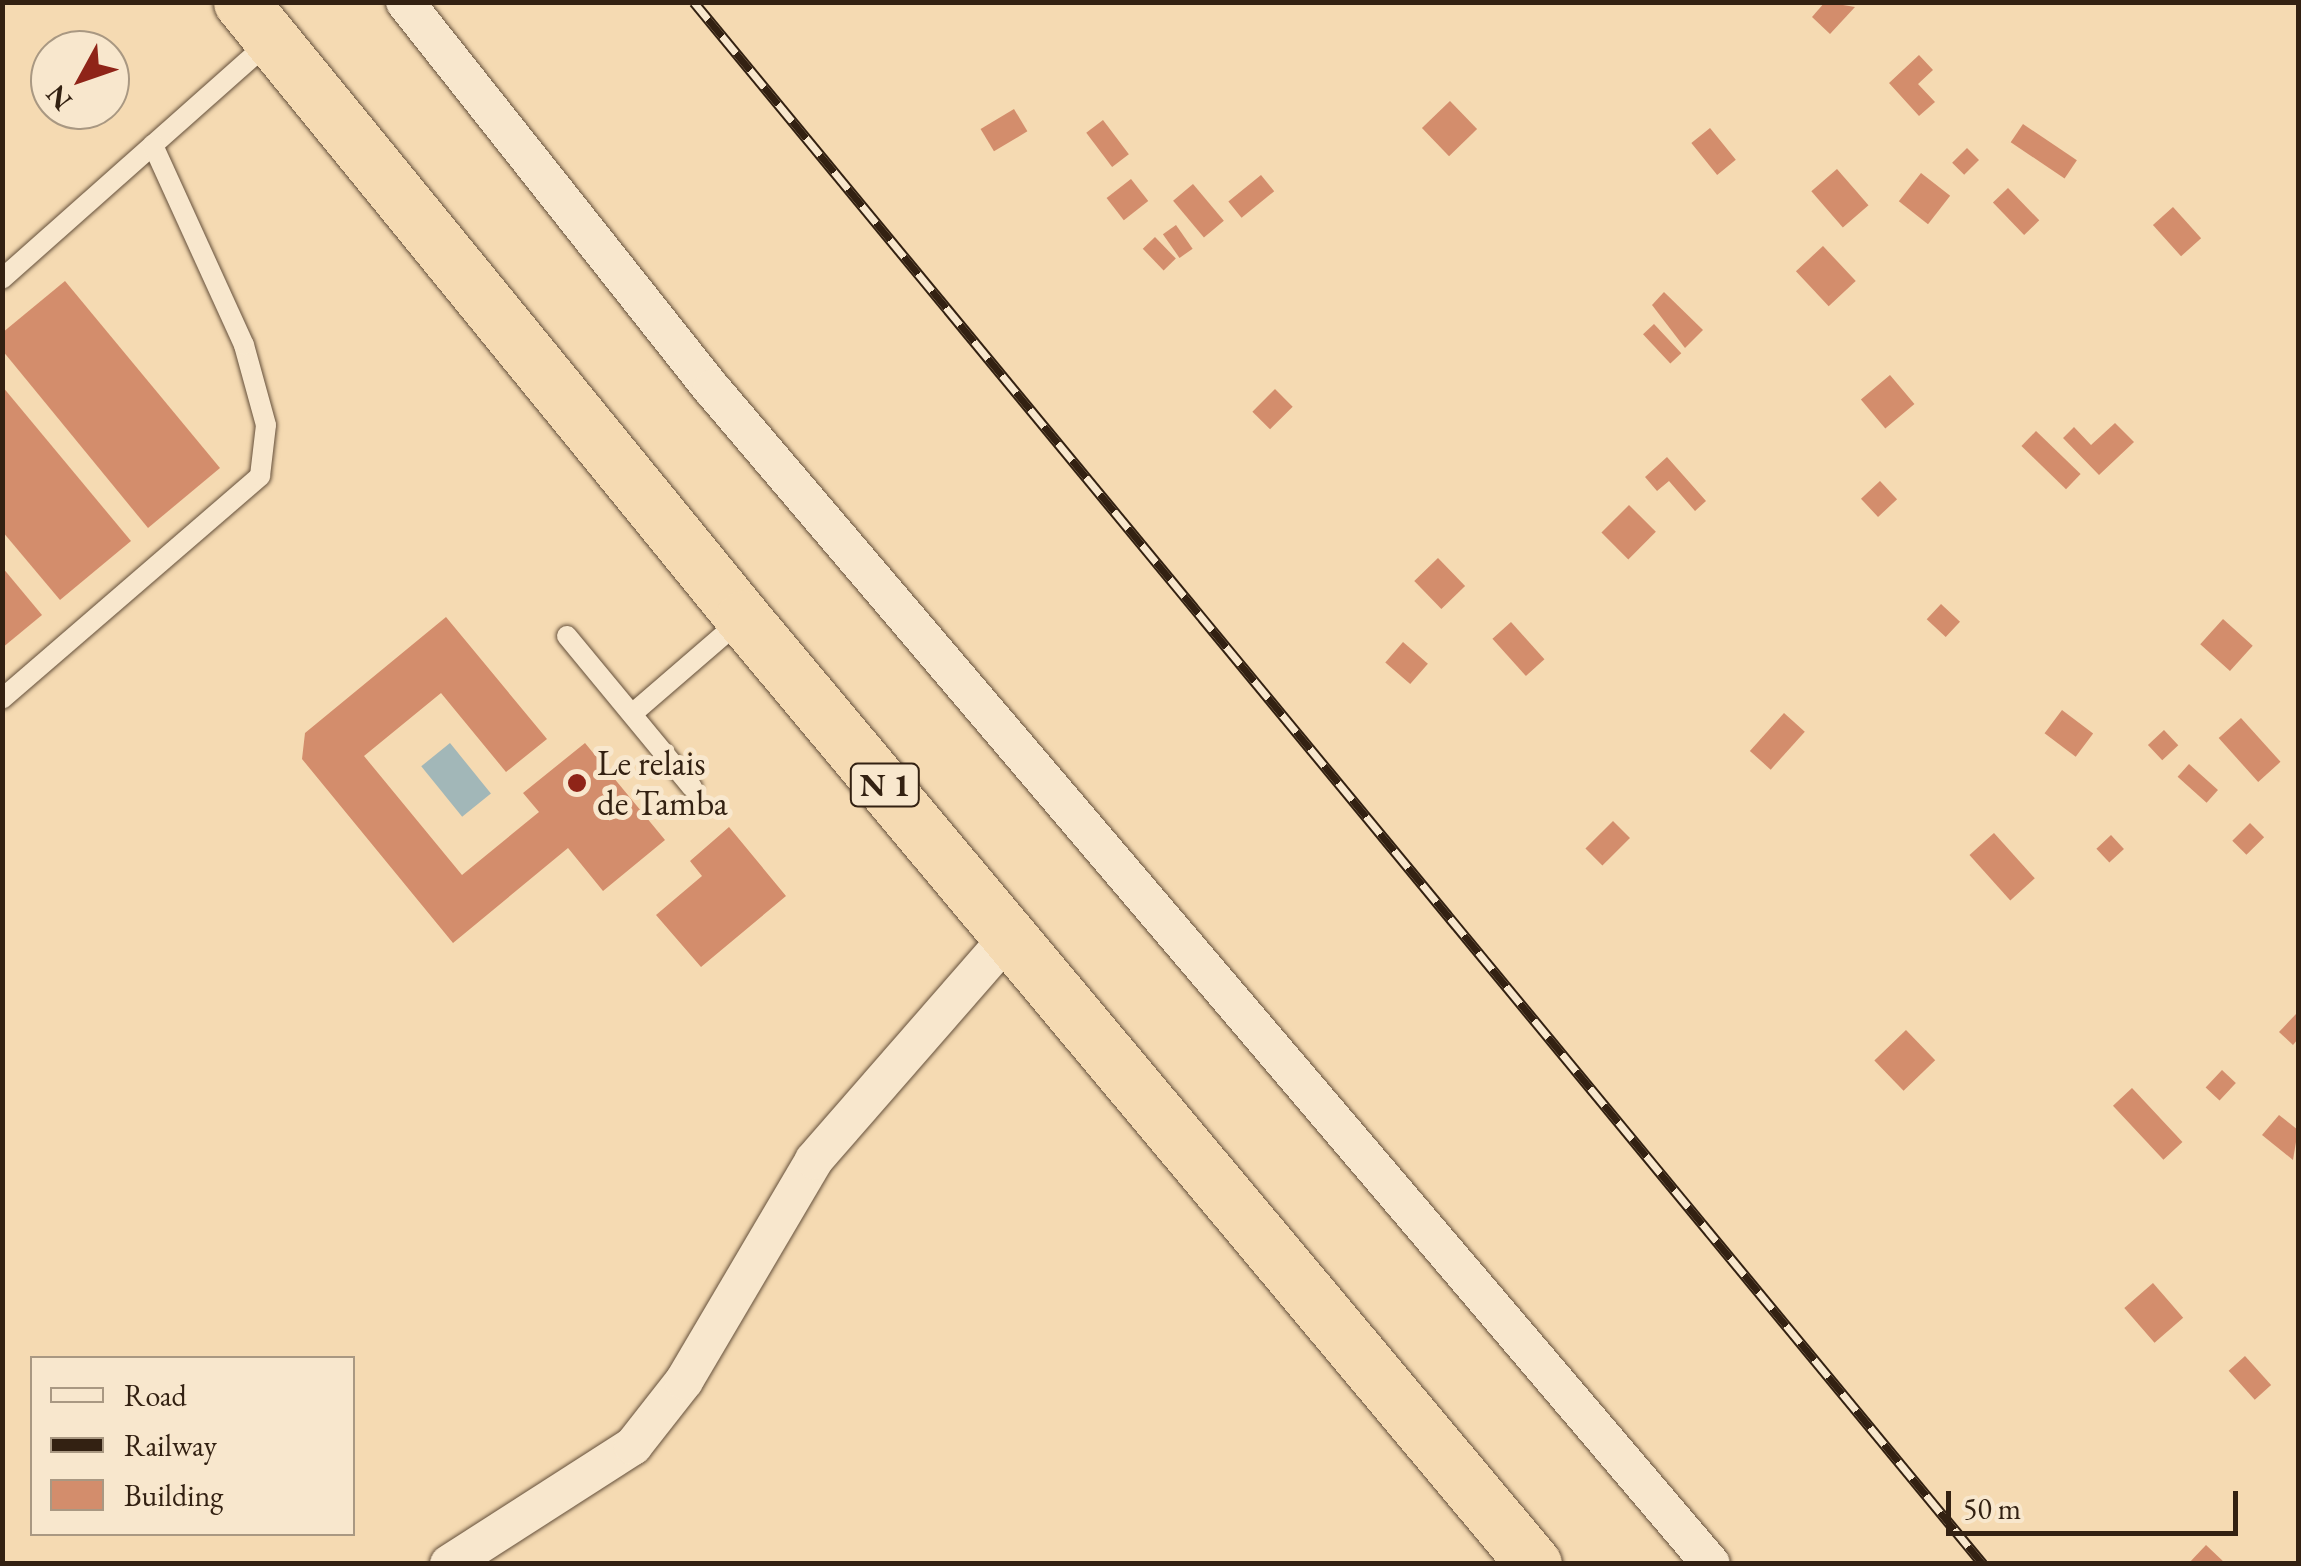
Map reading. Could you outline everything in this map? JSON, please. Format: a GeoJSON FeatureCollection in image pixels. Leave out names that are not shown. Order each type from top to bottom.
{"type":"FeatureCollection","features":[{"type":"Feature","properties":{"kind":"highway","name":"N 1"},"geometry":{"type":"LineString","coordinates":[[256,21],[744,618],[1534,1564]]}},
{"type":"Feature","properties":{"kind":"street"},"geometry":{"type":"LineString","coordinates":[[405,2],[725,404],[1711,1564]]}},
{"type":"Feature","properties":{"kind":"street"},"geometry":{"type":"LineString","coordinates":[[449,1564],[633,1446],[684,1382],[814,1160],[886,1069],[1011,934]]}},
{"type":"Feature","properties":{"kind":"lane"},"geometry":{"type":"LineString","coordinates":[[2,279],[153,145],[256,21]]}},
{"type":"Feature","properties":{"kind":"lane"},"geometry":{"type":"LineString","coordinates":[[2,699],[260,476],[266,425],[244,345],[153,145]]}},
{"type":"Feature","properties":{"kind":"lane"},"geometry":{"type":"LineString","coordinates":[[632,714],[744,618]]}},
{"type":"Feature","properties":{"kind":"lane"},"geometry":{"type":"LineString","coordinates":[[567,636],[692,787]]}},
{"type":"Feature","properties":{"kind":"shaded area"},"geometry":{"type":"Polygon","coordinates":[[[450,743],[491,794],[462,817],[421,766],[450,743]]]}},
{"type":"Feature","properties":{"kind":"building"},"geometry":{"type":"Polygon","coordinates":[[[1825,2],[1855,7],[1830,34],[1812,17],[1825,2]]]}},
{"type":"Feature","properties":{"kind":"building"},"geometry":{"type":"Polygon","coordinates":[[[1919,55],[1933,70],[1918,84],[1935,102],[1919,116],[1889,83],[1919,55]]]}},
{"type":"Feature","properties":{"kind":"building"},"geometry":{"type":"Polygon","coordinates":[[[1450,101],[1477,129],[1449,156],[1422,128],[1450,101]]]}},
{"type":"Feature","properties":{"kind":"building"},"geometry":{"type":"Polygon","coordinates":[[[1014,109],[1027,131],[994,151],[981,129],[1014,109]]]}},
{"type":"Feature","properties":{"kind":"building"},"geometry":{"type":"Polygon","coordinates":[[[1103,120],[1129,154],[1112,167],[1086,133],[1103,120]]]}},
{"type":"Feature","properties":{"kind":"building"},"geometry":{"type":"Polygon","coordinates":[[[2023,124],[2077,160],[2065,179],[2011,142],[2023,124]]]}},
{"type":"Feature","properties":{"kind":"building"},"geometry":{"type":"Polygon","coordinates":[[[1710,128],[1736,160],[1717,175],[1691,143],[1710,128]]]}},
{"type":"Feature","properties":{"kind":"building"},"geometry":{"type":"Polygon","coordinates":[[[1967,148],[1979,160],[1964,175],[1952,163],[1967,148]]]}},
{"type":"Feature","properties":{"kind":"building"},"geometry":{"type":"Polygon","coordinates":[[[1837,169],[1868,205],[1843,228],[1811,191],[1837,169]]]}},
{"type":"Feature","properties":{"kind":"building"},"geometry":{"type":"Polygon","coordinates":[[[1921,173],[1950,196],[1928,224],[1899,201],[1921,173]]]}},
{"type":"Feature","properties":{"kind":"building"},"geometry":{"type":"Polygon","coordinates":[[[1261,175],[1274,191],[1242,218],[1228,201],[1261,175]]]}},
{"type":"Feature","properties":{"kind":"building"},"geometry":{"type":"Polygon","coordinates":[[[1131,179],[1148,201],[1124,220],[1107,198],[1131,179]]]}},
{"type":"Feature","properties":{"kind":"building"},"geometry":{"type":"Polygon","coordinates":[[[1193,184],[1224,221],[1204,237],[1173,201],[1193,184]]]}},
{"type":"Feature","properties":{"kind":"building"},"geometry":{"type":"Polygon","coordinates":[[[2008,188],[2039,220],[2024,235],[1993,203],[2008,188]]]}},
{"type":"Feature","properties":{"kind":"building"},"geometry":{"type":"Polygon","coordinates":[[[2173,207],[2201,238],[2181,256],[2153,225],[2173,207]]]}},
{"type":"Feature","properties":{"kind":"building"},"geometry":{"type":"Polygon","coordinates":[[[1176,225],[1193,249],[1180,258],[1163,234],[1176,225]]]}},
{"type":"Feature","properties":{"kind":"building"},"geometry":{"type":"Polygon","coordinates":[[[1155,237],[1176,259],[1164,270],[1143,249],[1155,237]]]}},
{"type":"Feature","properties":{"kind":"building"},"geometry":{"type":"Polygon","coordinates":[[[1823,246],[1856,281],[1829,306],[1796,271],[1823,246]]]}},
{"type":"Feature","properties":{"kind":"building"},"geometry":{"type":"Polygon","coordinates":[[[65,281],[220,468],[148,528],[2,350],[2,333],[65,281]]]}},
{"type":"Feature","properties":{"kind":"building"},"geometry":{"type":"Polygon","coordinates":[[[1664,292],[1703,330],[1685,348],[1652,305],[1664,292]]]}},
{"type":"Feature","properties":{"kind":"building"},"geometry":{"type":"Polygon","coordinates":[[[1654,324],[1681,353],[1670,363],[1643,334],[1654,324]]]}},
{"type":"Feature","properties":{"kind":"building"},"geometry":{"type":"Polygon","coordinates":[[[1890,375],[1914,404],[1885,429],[1861,399],[1890,375]]]}},
{"type":"Feature","properties":{"kind":"building"},"geometry":{"type":"Polygon","coordinates":[[[2,386],[131,541],[60,600],[2,531],[2,386]]]}},
{"type":"Feature","properties":{"kind":"building"},"geometry":{"type":"Polygon","coordinates":[[[1275,389],[1293,407],[1270,429],[1252,412],[1275,389]]]}},
{"type":"Feature","properties":{"kind":"building"},"geometry":{"type":"Polygon","coordinates":[[[2115,423],[2134,442],[2099,475],[2063,438],[2074,427],[2091,445],[2115,423]]]}},
{"type":"Feature","properties":{"kind":"building"},"geometry":{"type":"Polygon","coordinates":[[[2036,431],[2081,474],[2066,489],[2021,446],[2036,431]]]}},
{"type":"Feature","properties":{"kind":"building"},"geometry":{"type":"Polygon","coordinates":[[[1667,457],[1706,501],[1695,511],[1669,481],[1657,491],[1645,477],[1667,457]]]}},
{"type":"Feature","properties":{"kind":"building"},"geometry":{"type":"Polygon","coordinates":[[[1880,481],[1897,499],[1878,517],[1861,499],[1880,481]]]}},
{"type":"Feature","properties":{"kind":"building"},"geometry":{"type":"Polygon","coordinates":[[[1629,505],[1656,532],[1628,559],[1601,533],[1629,505]]]}},
{"type":"Feature","properties":{"kind":"building"},"geometry":{"type":"Polygon","coordinates":[[[1438,558],[1465,586],[1441,609],[1414,581],[1438,558]]]}},
{"type":"Feature","properties":{"kind":"building"},"geometry":{"type":"Polygon","coordinates":[[[2,567],[42,615],[2,648],[2,567]]]}},
{"type":"Feature","properties":{"kind":"building"},"geometry":{"type":"Polygon","coordinates":[[[1941,604],[1960,622],[1946,637],[1927,619],[1941,604]]]}},
{"type":"Feature","properties":{"kind":"building","name":"Le relais de Tamba"},"geometry":{"type":"Polygon","coordinates":[[[446,617],[547,739],[506,772],[441,693],[364,756],[462,875],[539,812],[523,793],[585,743],[665,840],[603,891],[568,848],[453,943],[302,759],[305,733],[446,617]]]}},
{"type":"Feature","properties":{"kind":"building"},"geometry":{"type":"Polygon","coordinates":[[[2223,619],[2253,646],[2230,671],[2200,644],[2223,619]]]}},
{"type":"Feature","properties":{"kind":"building"},"geometry":{"type":"Polygon","coordinates":[[[1511,622],[1544,659],[1526,676],[1492,639],[1511,622]]]}},
{"type":"Feature","properties":{"kind":"building"},"geometry":{"type":"Polygon","coordinates":[[[1403,642],[1428,664],[1410,684],[1385,662],[1403,642]]]}},
{"type":"Feature","properties":{"kind":"building"},"geometry":{"type":"Polygon","coordinates":[[[2062,710],[2093,733],[2076,757],[2045,733],[2062,710]]]}},
{"type":"Feature","properties":{"kind":"building"},"geometry":{"type":"Polygon","coordinates":[[[1784,713],[1805,732],[1771,770],[1750,751],[1784,713]]]}},
{"type":"Feature","properties":{"kind":"building"},"geometry":{"type":"Polygon","coordinates":[[[2241,718],[2280,762],[2258,782],[2219,738],[2241,718]]]}},
{"type":"Feature","properties":{"kind":"building"},"geometry":{"type":"Polygon","coordinates":[[[2164,730],[2178,745],[2162,760],[2148,745],[2164,730]]]}},
{"type":"Feature","properties":{"kind":"building"},"geometry":{"type":"Polygon","coordinates":[[[2189,764],[2218,790],[2207,803],[2178,777],[2189,764]]]}},
{"type":"Feature","properties":{"kind":"building"},"geometry":{"type":"Polygon","coordinates":[[[1613,821],[1630,838],[1602,866],[1585,849],[1613,821]]]}},
{"type":"Feature","properties":{"kind":"building"},"geometry":{"type":"Polygon","coordinates":[[[2250,823],[2264,837],[2246,855],[2232,841],[2250,823]]]}},
{"type":"Feature","properties":{"kind":"building"},"geometry":{"type":"Polygon","coordinates":[[[729,827],[786,896],[701,967],[656,915],[702,876],[690,861],[729,827]]]}},
{"type":"Feature","properties":{"kind":"building"},"geometry":{"type":"Polygon","coordinates":[[[1994,833],[2035,878],[2010,900],[1969,855],[1994,833]]]}},
{"type":"Feature","properties":{"kind":"building"},"geometry":{"type":"Polygon","coordinates":[[[2111,835],[2124,849],[2109,863],[2096,849],[2111,835]]]}},
{"type":"Feature","properties":{"kind":"building"},"geometry":{"type":"Polygon","coordinates":[[[2296,1014],[2298,1039],[2293,1045],[2279,1032],[2296,1014]]]}},
{"type":"Feature","properties":{"kind":"building"},"geometry":{"type":"Polygon","coordinates":[[[1906,1030],[1935,1060],[1904,1091],[1874,1061],[1906,1030]]]}},
{"type":"Feature","properties":{"kind":"building"},"geometry":{"type":"Polygon","coordinates":[[[2222,1070],[2236,1083],[2220,1101],[2206,1088],[2222,1070]]]}},
{"type":"Feature","properties":{"kind":"building"},"geometry":{"type":"Polygon","coordinates":[[[2132,1088],[2182,1142],[2163,1160],[2113,1106],[2132,1088]]]}},
{"type":"Feature","properties":{"kind":"building"},"geometry":{"type":"Polygon","coordinates":[[[2279,1115],[2298,1130],[2293,1160],[2262,1135],[2279,1115]]]}},
{"type":"Feature","properties":{"kind":"building"},"geometry":{"type":"Polygon","coordinates":[[[2153,1283],[2183,1318],[2154,1343],[2124,1308],[2153,1283]]]}},
{"type":"Feature","properties":{"kind":"building"},"geometry":{"type":"Polygon","coordinates":[[[2245,1356],[2271,1385],[2255,1400],[2229,1371],[2245,1356]]]}},
{"type":"Feature","properties":{"kind":"building"},"geometry":{"type":"Polygon","coordinates":[[[2206,1545],[2226,1564],[2188,1564],[2206,1545]]]}},
{"type":"Feature","properties":{"kind":"railway"},"geometry":{"type":"LineString","coordinates":[[694,2],[1983,1564]]}},
{"type":"Feature","properties":{"kind":"place","name":"Le relais de Tamba"},"geometry":{"type":"Point","coordinates":[577,783]}}]}
